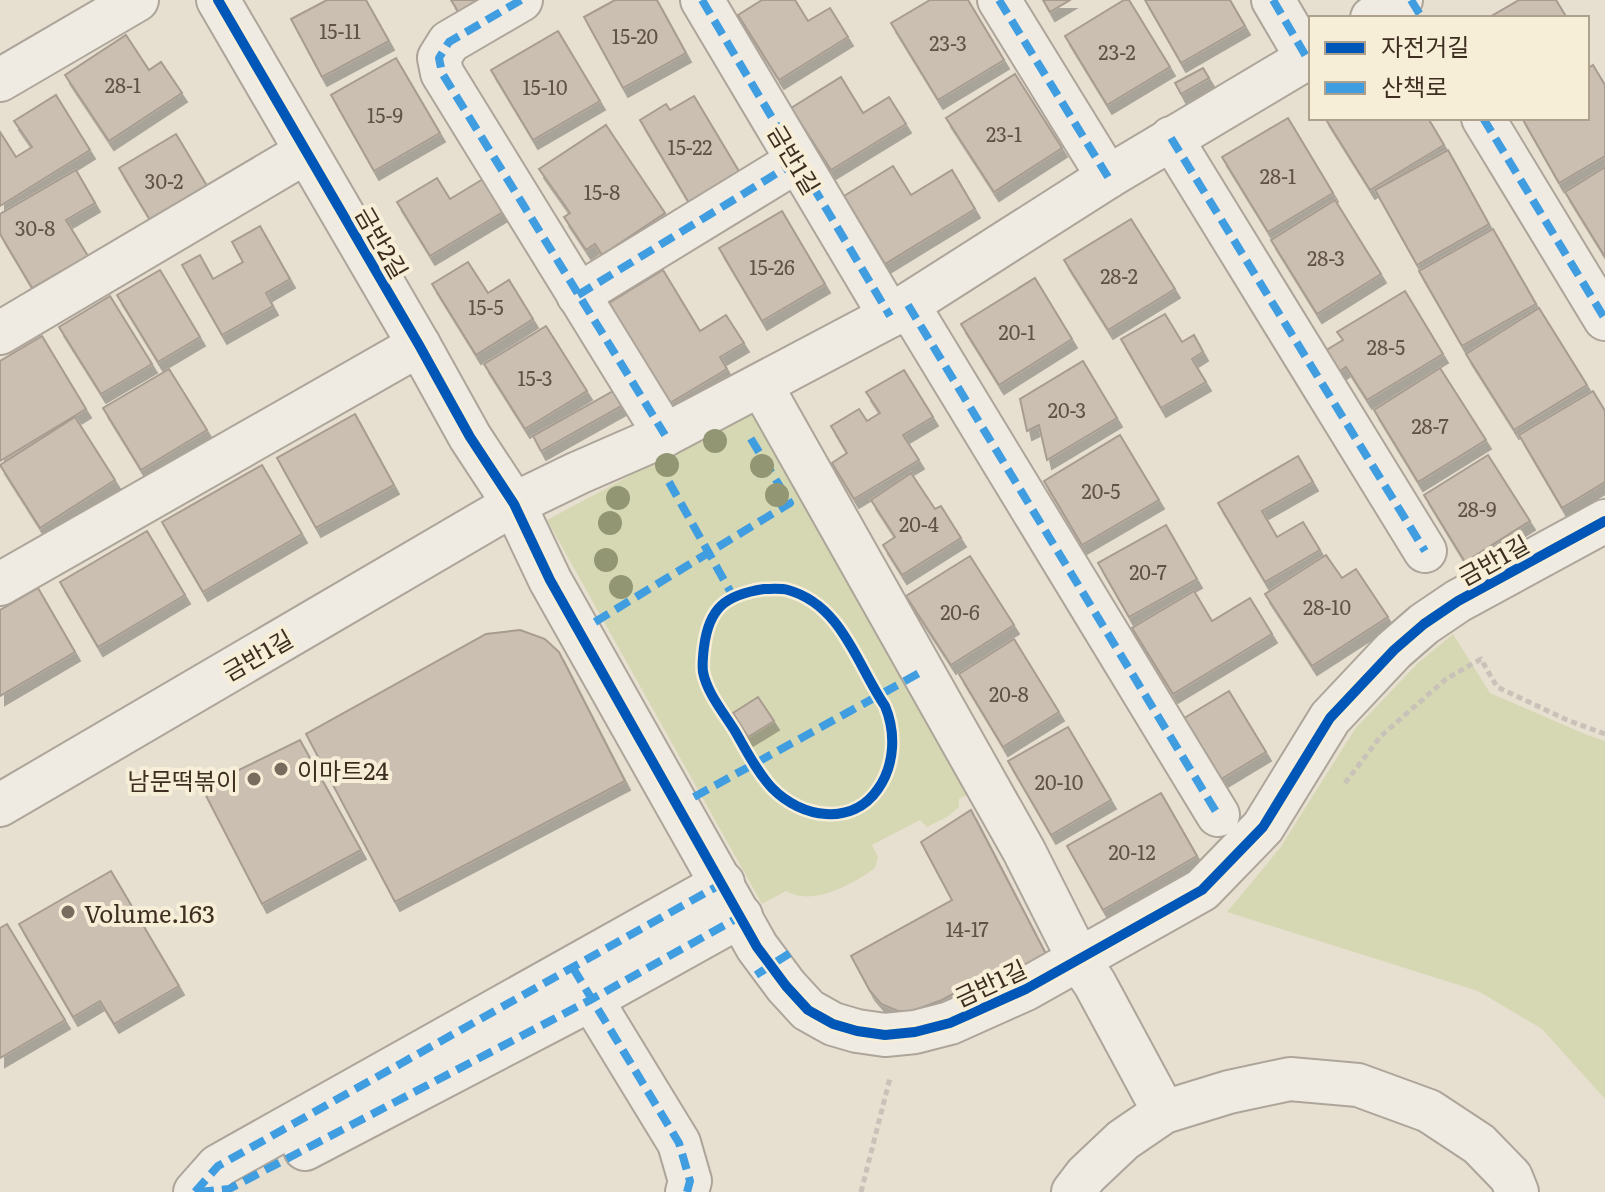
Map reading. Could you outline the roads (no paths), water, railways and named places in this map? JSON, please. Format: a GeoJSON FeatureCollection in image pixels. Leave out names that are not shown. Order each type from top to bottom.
{"type":"FeatureCollection","features":[{"type":"Feature","properties":{"kind":"street"},"geometry":{"type":"LineString","coordinates":[[0,80],[137,0]]}},
{"type":"Feature","properties":{"kind":"street","name":"금반2길"},"geometry":{"type":"LineString","coordinates":[[218,0],[470,437],[514,504]]}},
{"type":"Feature","properties":{"kind":"street"},"geometry":{"type":"LineString","coordinates":[[521,0],[449,42],[439,58],[442,73],[665,435]]}},
{"type":"Feature","properties":{"kind":"street","name":"금반1길"},"geometry":{"type":"LineString","coordinates":[[702,0],[797,161],[899,311],[1218,815]]}},
{"type":"Feature","properties":{"kind":"street"},"geometry":{"type":"LineString","coordinates":[[999,0],[1108,177]]}},
{"type":"Feature","properties":{"kind":"street","name":"금반1길"},"geometry":{"type":"LineString","coordinates":[[0,805],[514,504],[665,435],[899,311],[1108,177],[1309,57],[1273,0]]}},
{"type":"Feature","properties":{"kind":"street"},"geometry":{"type":"LineString","coordinates":[[1375,16],[1401,0]]}},
{"type":"Feature","properties":{"kind":"street"},"geometry":{"type":"LineString","coordinates":[[1484,120],[1605,319]]}},
{"type":"Feature","properties":{"kind":"street","name":"금반1길"},"geometry":{"type":"LineString","coordinates":[[1171,138],[1425,551]]}},
{"type":"Feature","properties":{"kind":"street"},"geometry":{"type":"LineString","coordinates":[[0,333],[306,152]]}},
{"type":"Feature","properties":{"kind":"street"},"geometry":{"type":"LineString","coordinates":[[578,295],[797,161]]}},
{"type":"Feature","properties":{"kind":"street"},"geometry":{"type":"LineString","coordinates":[[0,584],[419,345]]}},
{"type":"Feature","properties":{"kind":"street"},"geometry":{"type":"LineString","coordinates":[[761,385],[1024,851],[1079,960],[1164,1112]]}},
{"type":"Feature","properties":{"kind":"street","name":"금반1길"},"geometry":{"type":"LineString","coordinates":[[514,504],[550,580],[757,947],[808,1010],[833,1024],[885,1035],[915,1032],[950,1023],[1026,989],[1202,890],[1263,827],[1330,718],[1394,650],[1424,624],[1458,601],[1605,521]]}},
{"type":"Feature","properties":{"kind":"street"},"geometry":{"type":"LineString","coordinates":[[196,1192],[229,1189],[582,983],[732,900]]}},
{"type":"Feature","properties":{"kind":"street"},"geometry":{"type":"LineString","coordinates":[[582,983],[679,1143],[690,1181],[687,1192]]}},
{"type":"Feature","properties":{"kind":"street"},"geometry":{"type":"LineString","coordinates":[[1073,1192],[1086,1175],[1123,1140],[1164,1112],[1229,1092],[1290,1079],[1358,1085],[1429,1111],[1479,1144],[1511,1177],[1517,1192]]}},
{"type":"Feature","properties":{"kind":"place","name":"이마트24"},"geometry":{"type":"Point","coordinates":[281,769]}},
{"type":"Feature","properties":{"kind":"place","name":"남문떡볶이"},"geometry":{"type":"Point","coordinates":[254,779]}},
{"type":"Feature","properties":{"kind":"place","name":"Volume.163"},"geometry":{"type":"Point","coordinates":[68,912]}}]}
